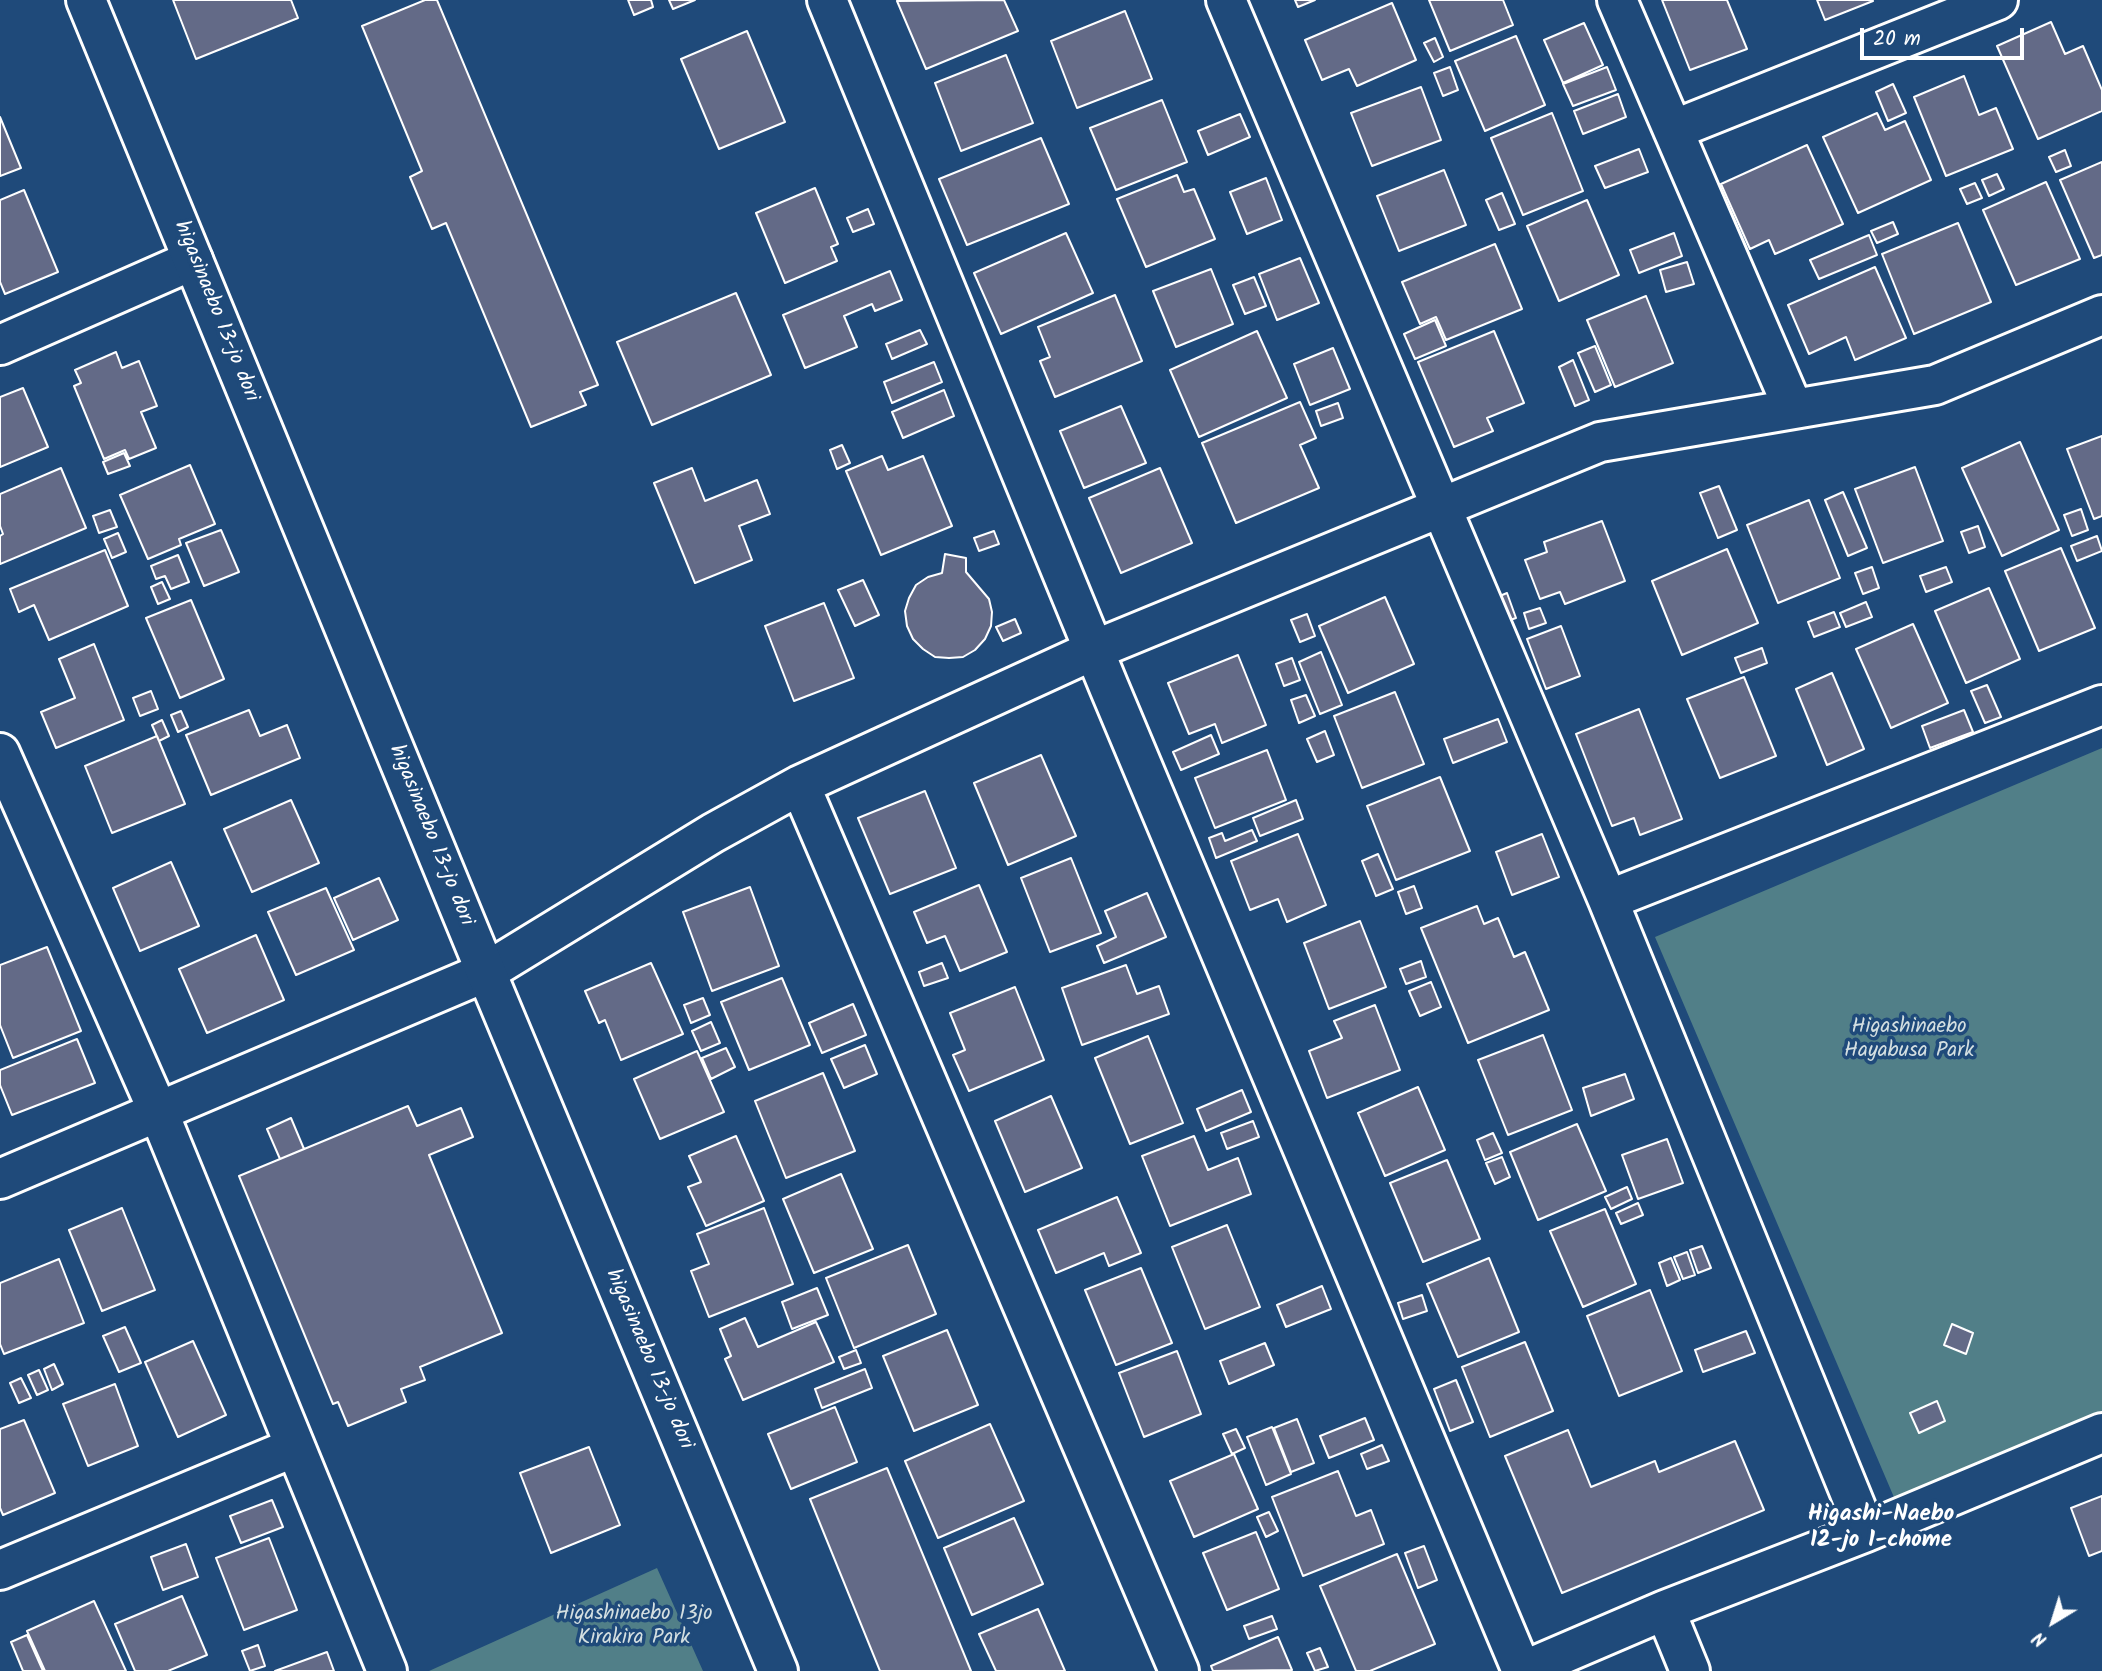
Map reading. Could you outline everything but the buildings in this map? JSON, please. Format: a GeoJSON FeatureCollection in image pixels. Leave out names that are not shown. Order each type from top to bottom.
{"type":"FeatureCollection","features":[{"type":"Feature","properties":{"kind":"street","name":"higasinaebo 13-jo dori"},"geometry":{"type":"LineString","coordinates":[[86,0],[486,972],[778,1671]]}},
{"type":"Feature","properties":{"kind":"street"},"geometry":{"type":"LineString","coordinates":[[827,0],[1094,650],[1523,1671],[1665,1610],[1866,1532],[2102,1433]]}},
{"type":"Feature","properties":{"kind":"street"},"geometry":{"type":"LineString","coordinates":[[1226,0],[1608,900],[1866,1532]]}},
{"type":"Feature","properties":{"kind":"street"},"geometry":{"type":"LineString","coordinates":[[1617,0],[1793,408]]}},
{"type":"Feature","properties":{"kind":"street"},"geometry":{"type":"LineString","coordinates":[[1672,130],[1982,3]]}},
{"type":"Feature","properties":{"kind":"street"},"geometry":{"type":"LineString","coordinates":[[0,345],[193,260]]}},
{"type":"Feature","properties":{"kind":"street"},"geometry":{"type":"LineString","coordinates":[[0,1179],[486,972],[713,833],[800,785],[1094,650],[1600,442],[1935,385],[2102,315]]}},
{"type":"Feature","properties":{"kind":"street"},"geometry":{"type":"LineString","coordinates":[[1608,900],[2102,705]]}},
{"type":"Feature","properties":{"kind":"street"},"geometry":{"type":"LineString","coordinates":[[0,755],[158,1111],[387,1671]]}},
{"type":"Feature","properties":{"kind":"street"},"geometry":{"type":"LineString","coordinates":[[800,785],[1178,1671]]}},
{"type":"Feature","properties":{"kind":"street"},"geometry":{"type":"LineString","coordinates":[[0,1570],[295,1447]]}},
{"type":"Feature","properties":{"kind":"street"},"geometry":{"type":"LineString","coordinates":[[1665,1610],[1690,1671]]}},
{"type":"Feature","properties":{"kind":"green space","name":"Higashinaebo Hayabusa Park"},"geometry":{"type":"Polygon","coordinates":[[[2102,748],[2102,1415],[1896,1502],[1655,937],[2102,748]]]}},
{"type":"Feature","properties":{"kind":"green space","name":"Higashinaebo 13jo Kirakira Park"},"geometry":{"type":"Polygon","coordinates":[[[657,1568],[703,1671],[429,1671],[657,1568]]]}},
{"type":"Feature","properties":{"kind":"district","name":"Higashi-Naebo 12-jo 1-chome"},"geometry":{"type":"Point","coordinates":[1881,1529]}}]}
